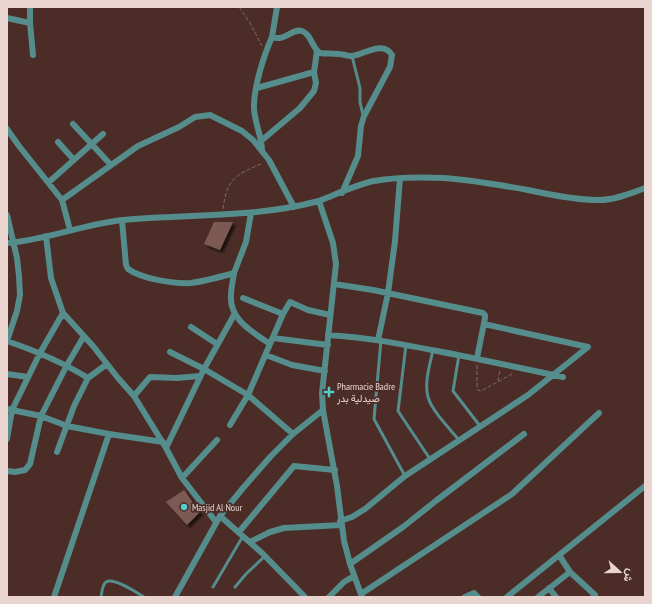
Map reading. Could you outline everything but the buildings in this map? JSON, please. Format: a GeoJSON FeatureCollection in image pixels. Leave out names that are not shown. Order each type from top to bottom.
{"type":"FeatureCollection","features":[{"type":"Feature","properties":{"kind":"street"},"geometry":{"type":"LineString","coordinates":[[30,7],[33,54]]}},
{"type":"Feature","properties":{"kind":"street"},"geometry":{"type":"LineString","coordinates":[[262,149],[262,141],[254,109],[265,53],[272,37],[277,7]]}},
{"type":"Feature","properties":{"kind":"street"},"geometry":{"type":"LineString","coordinates":[[7,18],[30,23]]}},
{"type":"Feature","properties":{"kind":"street"},"geometry":{"type":"LineString","coordinates":[[262,141],[310,98],[316,83],[314,72],[317,51],[311,40],[303,32],[295,31],[284,37],[272,37]]}},
{"type":"Feature","properties":{"kind":"street"},"geometry":{"type":"LineString","coordinates":[[317,51],[320,53],[352,56],[381,49],[390,52],[392,56],[390,67],[360,126],[358,156],[342,193]]}},
{"type":"Feature","properties":{"kind":"street"},"geometry":{"type":"LineString","coordinates":[[257,88],[314,72]]}},
{"type":"Feature","properties":{"kind":"street"},"geometry":{"type":"LineString","coordinates":[[62,200],[138,146],[179,127],[195,117],[204,115],[210,116],[242,131],[262,149],[294,208]]}},
{"type":"Feature","properties":{"kind":"street"},"geometry":{"type":"LineString","coordinates":[[74,124],[111,165]]}},
{"type":"Feature","properties":{"kind":"street"},"geometry":{"type":"LineString","coordinates":[[7,129],[18,146],[49,182],[62,200],[70,230]]}},
{"type":"Feature","properties":{"kind":"street"},"geometry":{"type":"LineString","coordinates":[[49,182],[103,134]]}},
{"type":"Feature","properties":{"kind":"street"},"geometry":{"type":"LineString","coordinates":[[58,142],[74,160]]}},
{"type":"Feature","properties":{"kind":"street"},"geometry":{"type":"LineString","coordinates":[[380,340],[388,293],[400,178]]}},
{"type":"Feature","properties":{"kind":"street"},"geometry":{"type":"LineString","coordinates":[[10,242],[122,220],[251,213],[294,208],[319,201],[373,181],[400,178],[442,178],[510,187],[579,199],[599,200],[616,197],[645,188]]}},
{"type":"Feature","properties":{"kind":"street"},"geometry":{"type":"LineString","coordinates":[[319,201],[333,243],[336,264],[322,393],[323,410],[335,470],[345,548],[361,596],[512,494],[599,413]]}},
{"type":"Feature","properties":{"kind":"street"},"geometry":{"type":"LineString","coordinates":[[251,213],[246,242],[234,273],[231,295],[232,308],[234,315],[241,323],[270,344]]}},
{"type":"Feature","properties":{"kind":"street"},"geometry":{"type":"LineString","coordinates":[[7,215],[10,242],[19,276],[20,295],[7,341],[67,365],[88,378]]}},
{"type":"Feature","properties":{"kind":"street"},"geometry":{"type":"LineString","coordinates":[[122,220],[126,268],[132,272],[149,278],[181,283],[198,282],[234,273]]}},
{"type":"Feature","properties":{"kind":"street"},"geometry":{"type":"LineString","coordinates":[[46,236],[51,278],[63,313],[134,396],[182,478],[216,522]]}},
{"type":"Feature","properties":{"kind":"street"},"geometry":{"type":"LineString","coordinates":[[334,284],[388,293],[482,313],[485,316],[477,358]]}},
{"type":"Feature","properties":{"kind":"street"},"geometry":{"type":"LineString","coordinates":[[243,298],[283,314]]}},
{"type":"Feature","properties":{"kind":"street"},"geometry":{"type":"LineString","coordinates":[[230,425],[248,395],[288,303],[291,302],[308,310],[330,315]]}},
{"type":"Feature","properties":{"kind":"street"},"geometry":{"type":"LineString","coordinates":[[7,439],[10,410],[63,313]]}},
{"type":"Feature","properties":{"kind":"street"},"geometry":{"type":"LineString","coordinates":[[164,445],[216,344],[234,315]]}},
{"type":"Feature","properties":{"kind":"street"},"geometry":{"type":"LineString","coordinates":[[250,542],[270,532],[284,528],[341,523],[365,510],[388,488],[458,440],[528,395],[588,347],[484,324]]}},
{"type":"Feature","properties":{"kind":"street"},"geometry":{"type":"LineString","coordinates":[[191,327],[216,344]]}},
{"type":"Feature","properties":{"kind":"street"},"geometry":{"type":"LineString","coordinates":[[328,335],[353,336],[380,340],[477,358],[563,377]]}},
{"type":"Feature","properties":{"kind":"street"},"geometry":{"type":"LineString","coordinates":[[7,471],[15,472],[24,470],[30,464],[41,416],[67,365],[84,336]]}},
{"type":"Feature","properties":{"kind":"street"},"geometry":{"type":"LineString","coordinates":[[273,338],[328,345]]}},
{"type":"Feature","properties":{"kind":"street"},"geometry":{"type":"LineString","coordinates":[[170,352],[204,369],[248,395],[292,434]]}},
{"type":"Feature","properties":{"kind":"street"},"geometry":{"type":"LineString","coordinates":[[266,355],[292,365],[325,370]]}},
{"type":"Feature","properties":{"kind":"street"},"geometry":{"type":"LineString","coordinates":[[57,452],[66,426],[88,378],[107,364]]}},
{"type":"Feature","properties":{"kind":"street"},"geometry":{"type":"LineString","coordinates":[[7,374],[28,377]]}},
{"type":"Feature","properties":{"kind":"street"},"geometry":{"type":"LineString","coordinates":[[134,396],[150,376],[177,378],[200,376]]}},
{"type":"Feature","properties":{"kind":"street"},"geometry":{"type":"LineString","coordinates":[[10,410],[41,416],[66,426],[164,445]]}},
{"type":"Feature","properties":{"kind":"street"},"geometry":{"type":"LineString","coordinates":[[175,597],[220,516],[252,477],[292,434],[323,410]]}},
{"type":"Feature","properties":{"kind":"street"},"geometry":{"type":"LineString","coordinates":[[54,597],[110,434]]}},
{"type":"Feature","properties":{"kind":"street"},"geometry":{"type":"LineString","coordinates":[[350,564],[398,530],[524,434]]}},
{"type":"Feature","properties":{"kind":"street"},"geometry":{"type":"LineString","coordinates":[[182,478],[217,440]]}},
{"type":"Feature","properties":{"kind":"street"},"geometry":{"type":"LineString","coordinates":[[241,534],[294,466],[335,470]]}},
{"type":"Feature","properties":{"kind":"street"},"geometry":{"type":"LineString","coordinates":[[507,597],[645,486]]}},
{"type":"Feature","properties":{"kind":"street"},"geometry":{"type":"LineString","coordinates":[[220,516],[265,556],[305,597]]}},
{"type":"Feature","properties":{"kind":"street"},"geometry":{"type":"LineString","coordinates":[[559,555],[570,572],[595,596]]}},
{"type":"Feature","properties":{"kind":"street"},"geometry":{"type":"LineString","coordinates":[[538,597],[570,572]]}},
{"type":"Feature","properties":{"kind":"street"},"geometry":{"type":"LineString","coordinates":[[329,597],[344,582],[354,576]]}},
{"type":"Feature","properties":{"kind":"street"},"geometry":{"type":"LineString","coordinates":[[549,588],[556,597]]}},
{"type":"Feature","properties":{"kind":"street"},"geometry":{"type":"LineString","coordinates":[[465,597],[474,593],[478,597]]}},
{"type":"Feature","properties":{"kind":"lane"},"geometry":{"type":"LineString","coordinates":[[352,56],[360,88],[360,102],[364,116]]}},
{"type":"Feature","properties":{"kind":"lane"},"geometry":{"type":"LineString","coordinates":[[380,340],[374,419],[405,476]]}},
{"type":"Feature","properties":{"kind":"lane"},"geometry":{"type":"LineString","coordinates":[[406,345],[398,411],[430,459]]}},
{"type":"Feature","properties":{"kind":"lane"},"geometry":{"type":"LineString","coordinates":[[433,350],[427,384],[428,396],[436,410],[458,440]]}},
{"type":"Feature","properties":{"kind":"lane"},"geometry":{"type":"LineString","coordinates":[[459,355],[453,391],[480,426]]}},
{"type":"Feature","properties":{"kind":"lane"},"geometry":{"type":"LineString","coordinates":[[212,587],[241,534]]}},
{"type":"Feature","properties":{"kind":"lane"},"geometry":{"type":"LineString","coordinates":[[235,588],[246,574],[265,556]]}},
{"type":"Feature","properties":{"kind":"lane"},"geometry":{"type":"LineString","coordinates":[[101,597],[104,585],[107,581],[123,585],[144,597]]}},
{"type":"Feature","properties":{"kind":"path"},"geometry":{"type":"LineString","coordinates":[[239,7],[250,23],[265,53]]}},
{"type":"Feature","properties":{"kind":"path"},"geometry":{"type":"LineString","coordinates":[[222,215],[228,186],[235,177],[239,173],[269,160]]}},
{"type":"Feature","properties":{"kind":"path"},"geometry":{"type":"LineString","coordinates":[[477,358],[478,390],[498,382],[521,368]]}},
{"type":"Feature","properties":{"kind":"path"},"geometry":{"type":"LineString","coordinates":[[498,382],[502,364]]}},
{"type":"Feature","properties":{"kind":"place","name":"Pharmacie Badre صيدلية بدر"},"geometry":{"type":"Point","coordinates":[329,392]}},
{"type":"Feature","properties":{"kind":"place","name":"Masjid Al Nour"},"geometry":{"type":"Point","coordinates":[184,507]}}]}
